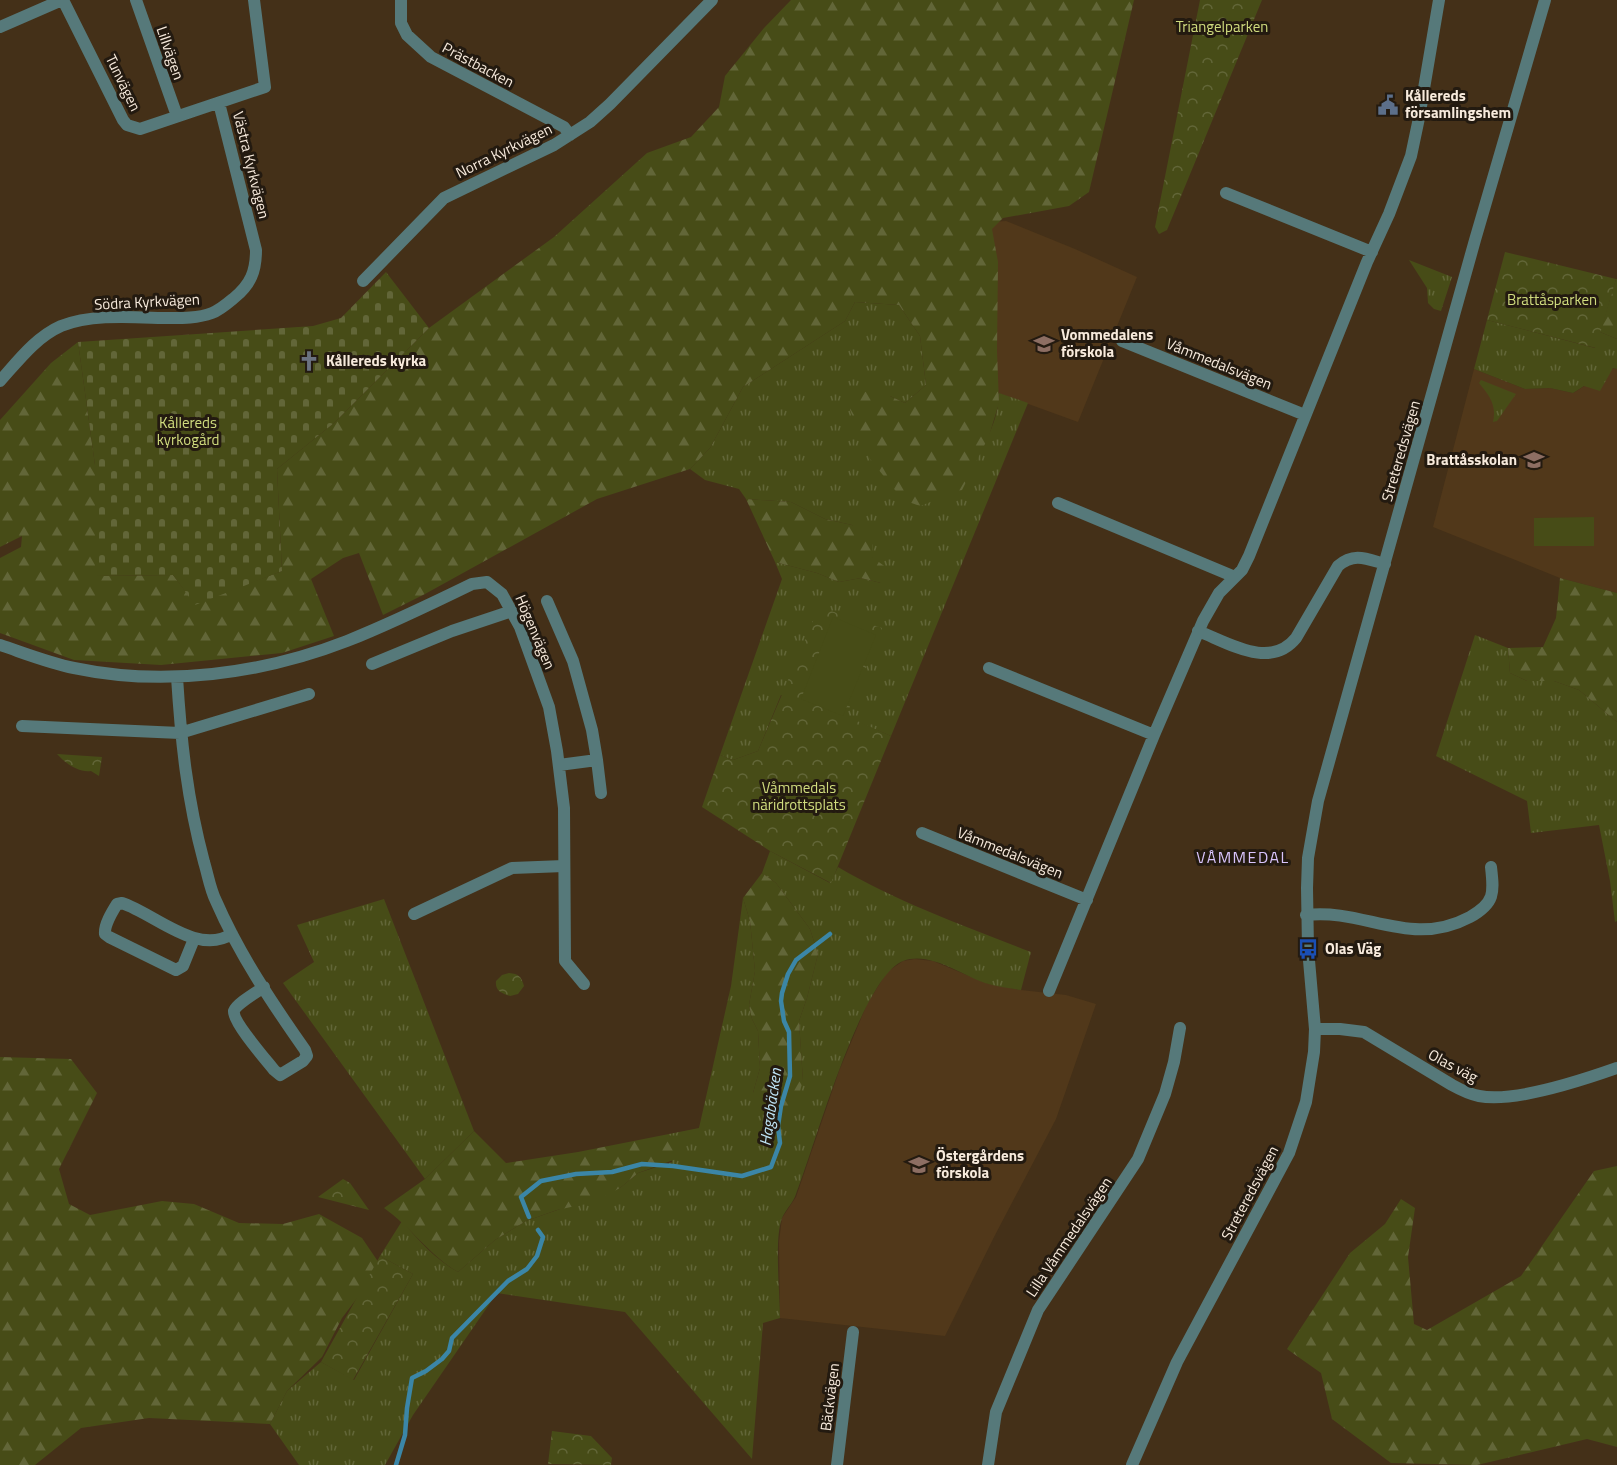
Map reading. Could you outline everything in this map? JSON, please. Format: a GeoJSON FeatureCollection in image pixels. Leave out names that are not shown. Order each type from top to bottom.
{"type":"FeatureCollection","features":[{"type":"Feature","properties":{"kind":"street"},"geometry":{"type":"LineString","coordinates":[[0,27],[63,0]]}},
{"type":"Feature","properties":{"kind":"street","name":"Tunvägen"},"geometry":{"type":"LineString","coordinates":[[63,0],[94,59],[113,103],[127,125],[140,129],[219,102]]}},
{"type":"Feature","properties":{"kind":"street","name":"Lillvägen"},"geometry":{"type":"LineString","coordinates":[[136,0],[177,116]]}},
{"type":"Feature","properties":{"kind":"street","name":"Västra Kyrkvägen"},"geometry":{"type":"LineString","coordinates":[[210,314],[248,285],[255,270],[254,240],[219,102],[265,87],[254,0]]}},
{"type":"Feature","properties":{"kind":"street","name":"Prästbacken"},"geometry":{"type":"LineString","coordinates":[[401,0],[401,23],[407,35],[431,57],[564,127],[570,135]]}},
{"type":"Feature","properties":{"kind":"street","name":"Norra Kyrkvägen"},"geometry":{"type":"LineString","coordinates":[[363,280],[444,198],[534,156],[590,122],[712,0]]}},
{"type":"Feature","properties":{"kind":"street"},"geometry":{"type":"LineString","coordinates":[[1049,991],[1198,631],[1219,593],[1242,570],[1249,556],[1393,204],[1411,156],[1439,0]]}},
{"type":"Feature","properties":{"kind":"street","name":"Streteredsvägen"},"geometry":{"type":"LineString","coordinates":[[1132,1465],[1177,1362],[1289,1153],[1306,1102],[1314,1052],[1315,1029],[1306,915],[1308,858],[1318,801],[1545,0]]}},
{"type":"Feature","properties":{"kind":"street"},"geometry":{"type":"LineString","coordinates":[[1226,193],[1372,252]]}},
{"type":"Feature","properties":{"kind":"street","name":"Södra Kyrkvägen"},"geometry":{"type":"LineString","coordinates":[[0,381],[38,341],[61,327],[106,318],[185,318],[210,314]]}},
{"type":"Feature","properties":{"kind":"street","name":"Våmmedalsvägen"},"geometry":{"type":"LineString","coordinates":[[1122,341],[1305,415]]}},
{"type":"Feature","properties":{"kind":"street"},"geometry":{"type":"LineString","coordinates":[[1058,503],[1234,577]]}},
{"type":"Feature","properties":{"kind":"street"},"geometry":{"type":"LineString","coordinates":[[1198,631],[1249,651],[1276,654],[1289,647],[1296,638],[1338,566],[1346,559],[1356,557],[1385,564]]}},
{"type":"Feature","properties":{"kind":"street","name":"Högenvägen"},"geometry":{"type":"LineString","coordinates":[[0,645],[73,668],[134,675],[177,676],[234,672],[264,666],[346,641],[472,584],[487,582],[502,594],[512,611],[531,655],[549,707],[564,807],[566,961],[584,984]]}},
{"type":"Feature","properties":{"kind":"street"},"geometry":{"type":"LineString","coordinates":[[547,601],[573,661],[592,730],[601,793]]}},
{"type":"Feature","properties":{"kind":"street"},"geometry":{"type":"LineString","coordinates":[[372,664],[452,631],[512,611]]}},
{"type":"Feature","properties":{"kind":"street"},"geometry":{"type":"LineString","coordinates":[[989,668],[1154,735]]}},
{"type":"Feature","properties":{"kind":"street"},"geometry":{"type":"LineString","coordinates":[[177,676],[180,733],[195,828],[214,899],[232,934],[307,1056],[280,1075],[274,1071],[239,1024],[234,1012],[237,1006],[264,987]]}},
{"type":"Feature","properties":{"kind":"street"},"geometry":{"type":"LineString","coordinates":[[22,726],[180,733],[309,694]]}},
{"type":"Feature","properties":{"kind":"street"},"geometry":{"type":"LineString","coordinates":[[559,765],[597,760]]}},
{"type":"Feature","properties":{"kind":"street","name":"Våmmedalsvägen"},"geometry":{"type":"LineString","coordinates":[[921,833],[1087,900]]}},
{"type":"Feature","properties":{"kind":"street"},"geometry":{"type":"LineString","coordinates":[[414,914],[513,868],[564,866]]}},
{"type":"Feature","properties":{"kind":"street"},"geometry":{"type":"LineString","coordinates":[[1306,915],[1329,913],[1410,930],[1443,927],[1478,913],[1489,903],[1493,888],[1491,867]]}},
{"type":"Feature","properties":{"kind":"street"},"geometry":{"type":"LineString","coordinates":[[194,939],[183,966],[176,969],[109,937],[105,934],[105,928],[117,904],[122,903],[194,939],[210,942],[232,934]]}},
{"type":"Feature","properties":{"kind":"street","name":"Lilla Våmmedalsvägen"},"geometry":{"type":"LineString","coordinates":[[988,1465],[996,1412],[1038,1310],[1138,1159],[1165,1094],[1180,1028]]}},
{"type":"Feature","properties":{"kind":"street","name":"Olas väg"},"geometry":{"type":"LineString","coordinates":[[1315,1029],[1364,1032],[1466,1093],[1480,1096],[1498,1097],[1537,1090],[1579,1081],[1617,1068]]}},
{"type":"Feature","properties":{"kind":"street","name":"Bäckvägen"},"geometry":{"type":"LineString","coordinates":[[837,1465],[853,1332]]}},
{"type":"Feature","properties":{"kind":"shaded area","name":"Vommedalens förskola"},"geometry":{"type":"Polygon","coordinates":[[[1006,221],[1137,277],[1078,422],[984,388],[972,301],[993,222],[1006,221]]]}},
{"type":"Feature","properties":{"kind":"shaded area","name":"Brattåsskolan"},"geometry":{"type":"Polygon","coordinates":[[[1614,368],[1617,369],[1617,593],[1560,578],[1433,527],[1474,369],[1525,389],[1550,388],[1573,393],[1614,368]]]}},
{"type":"Feature","properties":{"kind":"shaded area","name":"Östergårdens förskola"},"geometry":{"type":"Polygon","coordinates":[[[915,959],[933,961],[986,983],[1066,995],[1096,1004],[1056,1119],[945,1336],[780,1318],[779,1242],[782,1218],[796,1197],[839,1071],[867,1004],[887,972],[903,961],[915,959]]]}},
{"type":"Feature","properties":{"kind":"green space"},"geometry":{"type":"Polygon","coordinates":[[[791,0],[1134,0],[1089,192],[1069,206],[1003,218],[992,229],[998,262],[999,403],[989,436],[962,490],[920,506],[903,500],[870,459],[850,410],[855,396],[879,386],[890,396],[905,403],[926,385],[920,336],[899,305],[855,302],[845,321],[743,387],[710,448],[690,469],[597,499],[383,615],[359,553],[343,558],[311,579],[334,636],[282,653],[161,665],[74,660],[0,633],[0,558],[21,547],[22,536],[0,547],[0,420],[51,363],[78,342],[95,465],[95,576],[173,575],[195,604],[282,571],[277,469],[334,423],[429,328],[554,237],[647,153],[691,137],[719,107],[725,76],[764,28],[791,0]]]}},
{"type":"Feature","properties":{"kind":"green space","name":"Triangelparken"},"geometry":{"type":"Polygon","coordinates":[[[1200,0],[1262,0],[1167,230],[1159,234],[1155,227],[1200,0]]]}},
{"type":"Feature","properties":{"kind":"green space","name":"Brattåsparken"},"geometry":{"type":"Polygon","coordinates":[[[1505,252],[1616,279],[1596,348],[1487,320],[1505,252]]]}},
{"type":"Feature","properties":{"kind":"green space"},"geometry":{"type":"Polygon","coordinates":[[[1409,260],[1452,277],[1441,311],[1434,309],[1428,303],[1427,288],[1409,260]]]}},
{"type":"Feature","properties":{"kind":"green space","name":"Kållereds kyrkogård"},"geometry":{"type":"Polygon","coordinates":[[[386,272],[429,328],[334,423],[277,469],[282,571],[195,605],[173,575],[95,576],[95,465],[78,342],[313,326],[341,318],[386,272]]]}},
{"type":"Feature","properties":{"kind":"green space"},"geometry":{"type":"Polygon","coordinates":[[[1617,279],[1617,339],[1600,332],[1617,279]]]}},
{"type":"Feature","properties":{"kind":"green space"},"geometry":{"type":"Polygon","coordinates":[[[855,302],[899,305],[920,336],[926,385],[905,403],[890,396],[850,410],[854,418],[976,460],[995,419],[999,393],[1028,403],[891,736],[846,717],[781,695],[758,751],[733,760],[720,755],[782,579],[775,562],[817,573],[839,582],[861,578],[881,583],[872,557],[852,525],[825,519],[791,502],[746,499],[739,489],[705,480],[690,469],[710,448],[743,387],[845,321],[855,302]]]}},
{"type":"Feature","properties":{"kind":"green space"},"geometry":{"type":"Polygon","coordinates":[[[1487,320],[1595,348],[1600,332],[1617,339],[1617,369],[1613,368],[1600,391],[1584,386],[1573,393],[1550,388],[1525,389],[1474,369],[1487,320]]]}},
{"type":"Feature","properties":{"kind":"green space"},"geometry":{"type":"Polygon","coordinates":[[[1481,380],[1516,394],[1497,421],[1493,422],[1493,405],[1479,383],[1481,380]]]}},
{"type":"Feature","properties":{"kind":"green space"},"geometry":{"type":"Polygon","coordinates":[[[746,499],[791,502],[825,519],[852,525],[872,541],[872,557],[887,568],[887,578],[881,583],[861,578],[839,582],[817,573],[775,562],[746,499]]]}},
{"type":"Feature","properties":{"kind":"green space"},"geometry":{"type":"Polygon","coordinates":[[[1594,517],[1594,546],[1534,546],[1534,518],[1594,517]]]}},
{"type":"Feature","properties":{"kind":"green space"},"geometry":{"type":"Polygon","coordinates":[[[1560,578],[1617,593],[1617,722],[1579,690],[1554,681],[1527,681],[1510,673],[1508,648],[1543,647],[1556,618],[1560,578]]]}},
{"type":"Feature","properties":{"kind":"green space","name":"Våmmedals näridrottsplats"},"geometry":{"type":"Polygon","coordinates":[[[819,607],[882,628],[846,716],[891,736],[831,883],[770,851],[702,807],[720,755],[733,760],[758,751],[819,607]]]}},
{"type":"Feature","properties":{"kind":"green space"},"geometry":{"type":"Polygon","coordinates":[[[833,617],[876,635],[843,716],[801,699],[833,617]]]}},
{"type":"Feature","properties":{"kind":"green space"},"geometry":{"type":"Polygon","coordinates":[[[1475,635],[1508,648],[1510,673],[1527,681],[1554,681],[1579,690],[1617,722],[1617,921],[1615,922],[1599,825],[1531,833],[1527,801],[1436,756],[1475,635]]]}},
{"type":"Feature","properties":{"kind":"green space"},"geometry":{"type":"Polygon","coordinates":[[[57,754],[102,757],[99,776],[91,771],[72,767],[57,754]]]}},
{"type":"Feature","properties":{"kind":"green space"},"geometry":{"type":"Polygon","coordinates":[[[770,851],[830,883],[838,867],[908,903],[1031,952],[1021,990],[990,984],[934,961],[913,959],[903,961],[887,974],[871,998],[840,1067],[795,1197],[782,1218],[778,1239],[780,1318],[763,1323],[752,1459],[625,1312],[497,1293],[413,1415],[385,1465],[299,1465],[270,1424],[287,1391],[321,1362],[354,1380],[413,1274],[380,1256],[402,1221],[435,1255],[458,1272],[495,1240],[526,1221],[620,1188],[638,1173],[672,1162],[669,1134],[699,1128],[731,986],[743,898],[750,921],[755,971],[749,1005],[758,1031],[760,1068],[753,1093],[803,1081],[799,1021],[818,954],[810,929],[776,883],[762,873],[770,851]]]}},
{"type":"Feature","properties":{"kind":"green space"},"geometry":{"type":"Polygon","coordinates":[[[762,873],[776,883],[810,929],[818,954],[799,1021],[803,1081],[793,1112],[774,1122],[762,1110],[753,1093],[760,1068],[758,1031],[749,1005],[755,971],[750,921],[743,898],[762,873]]]}},
{"type":"Feature","properties":{"kind":"green space"},"geometry":{"type":"Polygon","coordinates":[[[384,899],[474,1131],[425,1179],[283,983],[314,962],[297,925],[384,899]]]}},
{"type":"Feature","properties":{"kind":"green space"},"geometry":{"type":"Polygon","coordinates":[[[509,973],[519,976],[524,986],[518,994],[510,996],[496,987],[496,981],[502,975],[509,973]]]}},
{"type":"Feature","properties":{"kind":"green space"},"geometry":{"type":"Polygon","coordinates":[[[0,1057],[71,1059],[97,1093],[59,1169],[69,1204],[90,1215],[162,1201],[194,1204],[239,1223],[283,1224],[319,1214],[362,1238],[379,1263],[364,1289],[342,1318],[322,1357],[287,1391],[270,1424],[149,1418],[81,1428],[35,1465],[0,1465],[0,1057]]]}},
{"type":"Feature","properties":{"kind":"green space"},"geometry":{"type":"Polygon","coordinates":[[[474,1131],[506,1163],[669,1134],[671,1142],[682,1148],[679,1158],[638,1173],[620,1188],[594,1202],[557,1210],[526,1221],[495,1240],[458,1272],[438,1258],[384,1208],[425,1179],[474,1131]]]}},
{"type":"Feature","properties":{"kind":"green space"},"geometry":{"type":"Polygon","coordinates":[[[1617,1166],[1617,1447],[1587,1439],[1477,1465],[1391,1463],[1332,1419],[1321,1373],[1287,1349],[1350,1253],[1385,1224],[1401,1199],[1415,1208],[1408,1257],[1414,1324],[1427,1330],[1521,1276],[1594,1171],[1617,1166]]]}},
{"type":"Feature","properties":{"kind":"green space"},"geometry":{"type":"Polygon","coordinates":[[[343,1179],[350,1183],[369,1210],[318,1197],[343,1179]]]}},
{"type":"Feature","properties":{"kind":"green space"},"geometry":{"type":"Polygon","coordinates":[[[380,1256],[413,1274],[353,1380],[321,1362],[380,1256]]]}},
{"type":"Feature","properties":{"kind":"green space"},"geometry":{"type":"Polygon","coordinates":[[[552,1431],[591,1436],[612,1458],[611,1465],[548,1464],[552,1431]]]}},
{"type":"Feature","properties":{"kind":"waterway","name":"Hagabäcken"},"geometry":{"type":"LineString","coordinates":[[529,1217],[521,1197],[541,1181],[576,1174],[612,1172],[642,1164],[742,1176],[771,1167],[780,1143],[778,1126],[790,1076],[789,1032],[784,1021],[782,993],[788,974],[796,960],[830,934]]}},
{"type":"Feature","properties":{"kind":"waterway","name":"Hagabäcken"},"geometry":{"type":"LineString","coordinates":[[396,1465],[405,1435],[412,1378],[442,1359],[449,1351],[452,1338],[508,1281],[527,1269],[537,1256],[543,1237],[538,1230]]}},
{"type":"Feature","properties":{"kind":"place","name":"Kållereds församlingshem"},"geometry":{"type":"Point","coordinates":[1388,105]}},
{"type":"Feature","properties":{"kind":"place","name":"Vommedalens förskola"},"geometry":{"type":"Point","coordinates":[1044,344]}},
{"type":"Feature","properties":{"kind":"place","name":"Kållereds kyrka"},"geometry":{"type":"Point","coordinates":[309,361]}},
{"type":"Feature","properties":{"kind":"place","name":"Brattåsskolan"},"geometry":{"type":"Point","coordinates":[1534,460]}},
{"type":"Feature","properties":{"kind":"place","name":"Olas Väg"},"geometry":{"type":"Point","coordinates":[1308,949]}},
{"type":"Feature","properties":{"kind":"place","name":"Östergårdens förskola"},"geometry":{"type":"Point","coordinates":[919,1165]}},
{"type":"Feature","properties":{"kind":"district","name":"VÅMMEDAL"},"geometry":{"type":"Point","coordinates":[1243,857]}}]}
